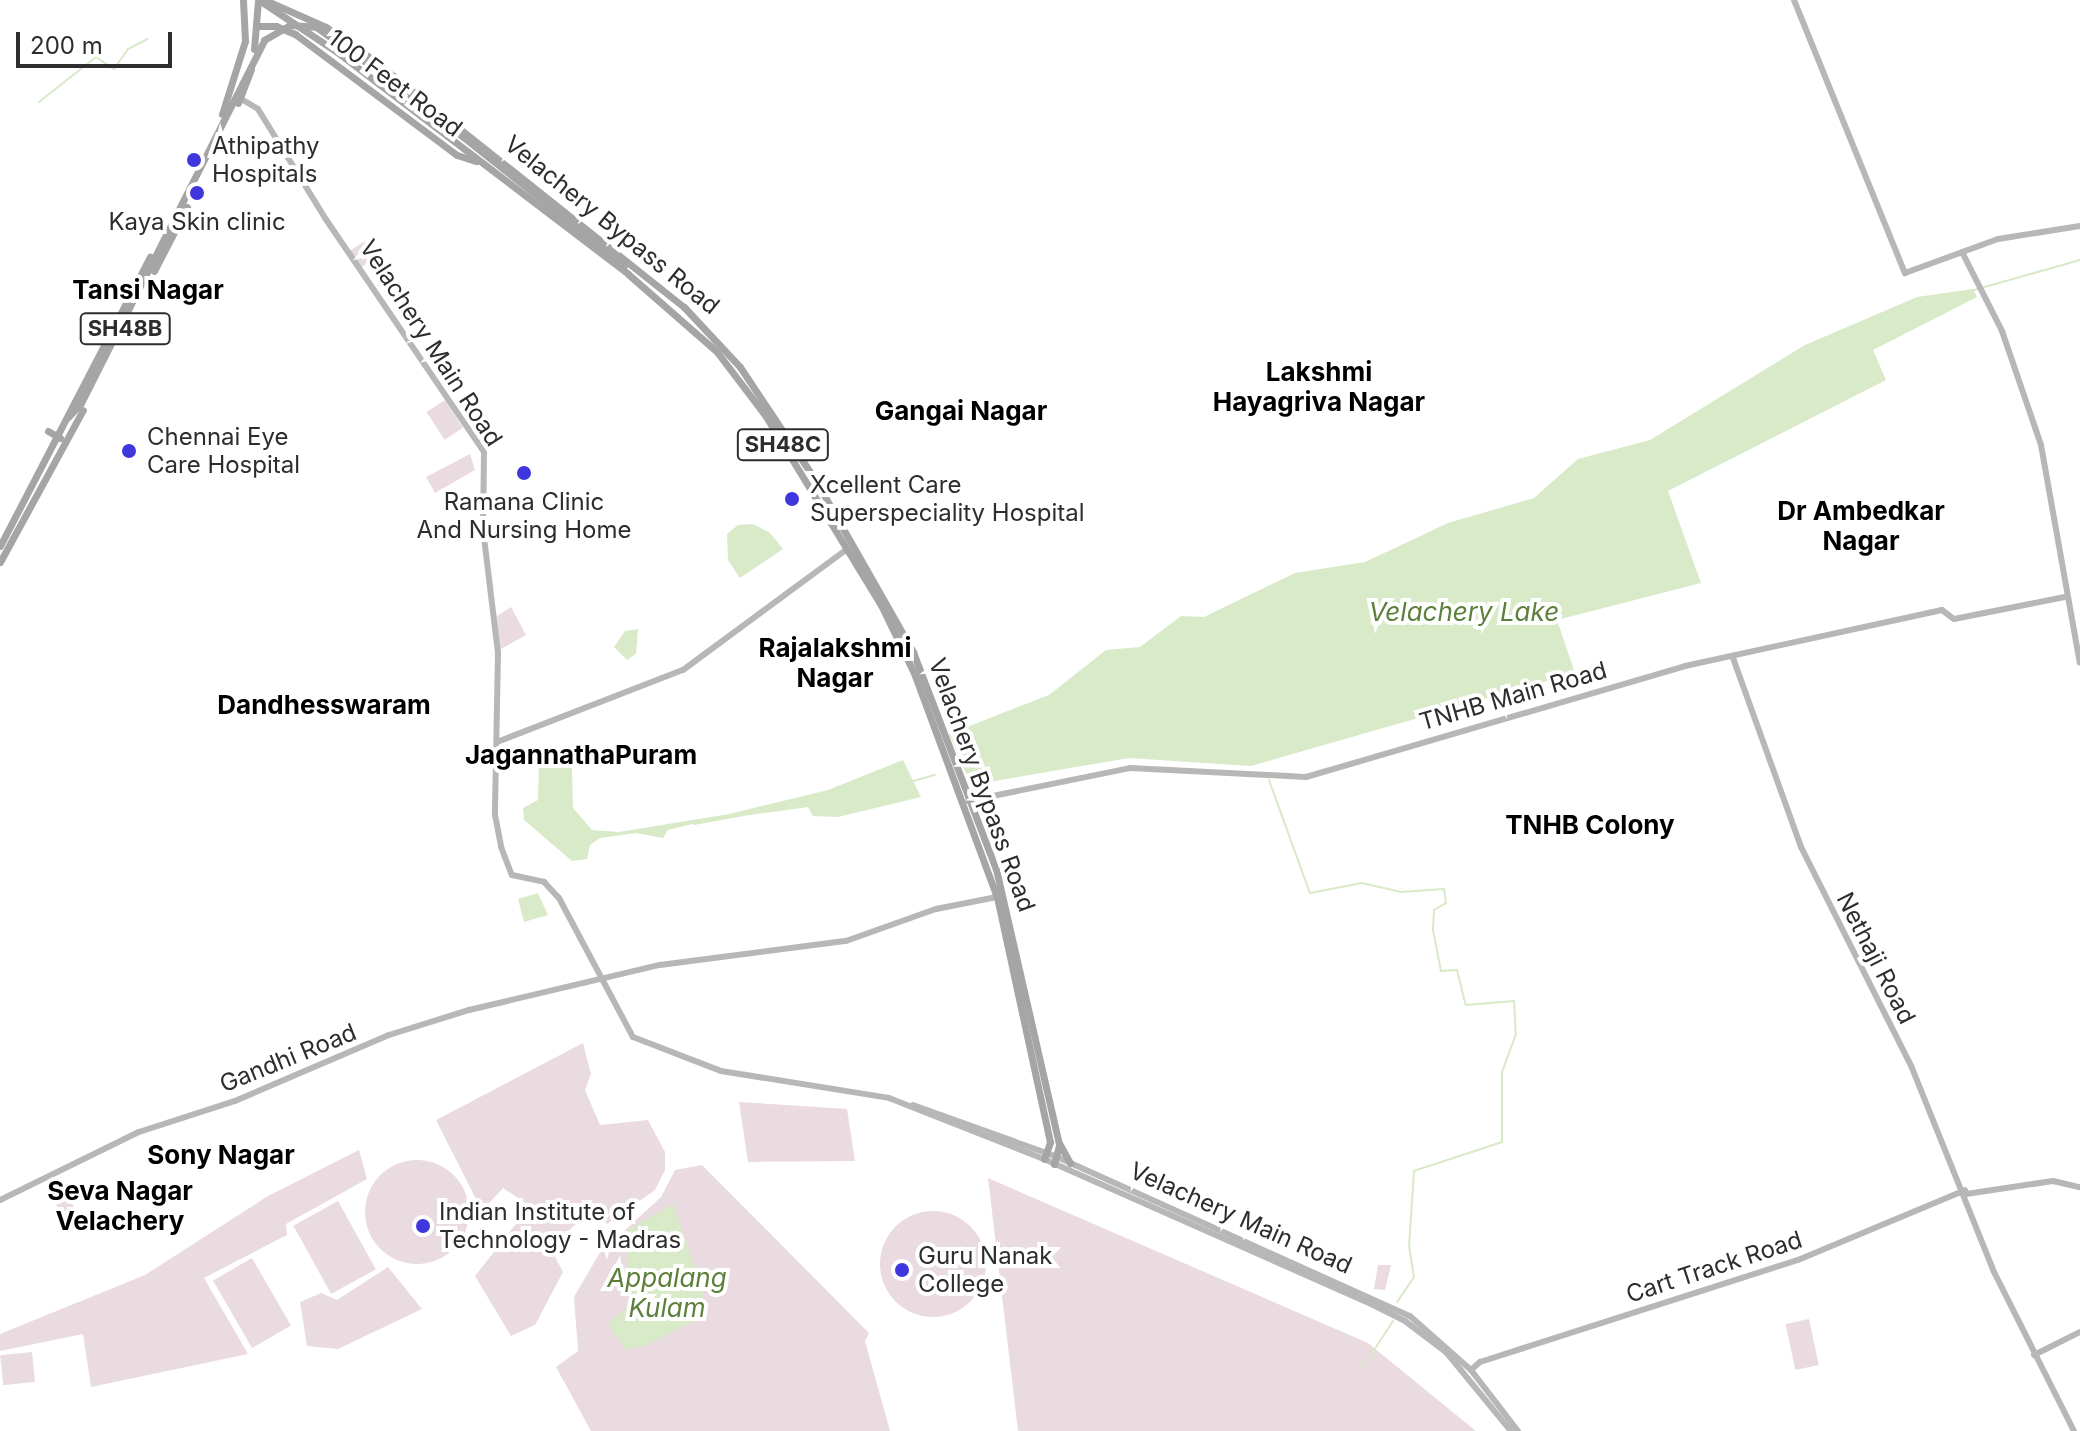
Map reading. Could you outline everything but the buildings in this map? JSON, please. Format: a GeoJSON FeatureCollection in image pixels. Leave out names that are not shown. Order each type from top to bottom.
{"type":"FeatureCollection","features":[{"type":"Feature","properties":{"kind":"main road"},"geometry":{"type":"LineString","coordinates":[[231,94],[247,32],[243,0]]}},
{"type":"Feature","properties":{"kind":"main road"},"geometry":{"type":"LineString","coordinates":[[240,97],[258,31],[258,0]]}},
{"type":"Feature","properties":{"kind":"main road"},"geometry":{"type":"LineString","coordinates":[[258,0],[337,52],[476,161]]}},
{"type":"Feature","properties":{"kind":"main road","name":"100 Feet Road"},"geometry":{"type":"LineString","coordinates":[[265,0],[336,33],[486,147]]}},
{"type":"Feature","properties":{"kind":"main road"},"geometry":{"type":"LineString","coordinates":[[68,417],[81,403],[254,53],[268,36],[290,25],[312,25],[329,33],[617,260],[636,268]]}},
{"type":"Feature","properties":{"kind":"main road","name":"100 Feet Road"},"geometry":{"type":"LineString","coordinates":[[258,31],[276,26],[295,34],[457,155],[476,161],[504,181]]}},
{"type":"Feature","properties":{"kind":"main road","name":"SH48B"},"geometry":{"type":"LineString","coordinates":[[0,546],[231,94]]}},
{"type":"Feature","properties":{"kind":"main road","name":"SH48B"},"geometry":{"type":"LineString","coordinates":[[0,562],[65,442],[240,97]]}},
{"type":"Feature","properties":{"kind":"main road","name":"Velachery Bypass Road"},"geometry":{"type":"LineString","coordinates":[[486,147],[636,268],[723,344],[816,481],[913,652],[971,800],[1015,937],[1059,1143],[1050,1158]]}},
{"type":"Feature","properties":{"kind":"main road","name":"Velachery Bypass Road"},"geometry":{"type":"LineString","coordinates":[[504,181],[628,274],[717,352],[765,415],[906,652],[997,897],[1050,1142],[1050,1158]]}},
{"type":"Feature","properties":{"kind":"main road"},"geometry":{"type":"LineString","coordinates":[[48,431],[65,442]]}},
{"type":"Feature","properties":{"kind":"main road"},"geometry":{"type":"LineString","coordinates":[[807,486],[816,481]]}},
{"type":"Feature","properties":{"kind":"main road"},"geometry":{"type":"LineString","coordinates":[[1059,1143],[1070,1163]]}},
{"type":"Feature","properties":{"kind":"street"},"geometry":{"type":"LineString","coordinates":[[1794,0],[1905,273],[1962,252],[2046,231],[2080,226]]}},
{"type":"Feature","properties":{"kind":"street","name":"Velachery Main Road"},"geometry":{"type":"LineString","coordinates":[[231,94],[258,109],[325,218],[484,452],[483,529],[496,623],[495,815],[512,875],[544,882],[559,898],[633,1037],[721,1071],[905,1104],[1050,1158],[1405,1321],[1446,1352],[1511,1431]]}},
{"type":"Feature","properties":{"kind":"street"},"geometry":{"type":"LineString","coordinates":[[1962,252],[1987,302],[2041,445],[2065,597],[2080,663]]}},
{"type":"Feature","properties":{"kind":"street"},"geometry":{"type":"LineString","coordinates":[[497,742],[660,679],[714,651],[846,550]]}},
{"type":"Feature","properties":{"kind":"street","name":"TNHB Main Road"},"geometry":{"type":"LineString","coordinates":[[960,803],[1130,768],[1306,777],[1614,685],[1942,610],[1954,619],[2065,597]]}},
{"type":"Feature","properties":{"kind":"street","name":"Nethaji Road"},"geometry":{"type":"LineString","coordinates":[[1733,658],[1801,847],[1912,1068],[1965,1192],[1994,1272],[2074,1431]]}},
{"type":"Feature","properties":{"kind":"street","name":"Gandhi Road"},"geometry":{"type":"LineString","coordinates":[[0,1200],[139,1132],[235,1101],[390,1035],[509,999],[602,982],[660,965],[846,941],[936,909],[997,897]]}},
{"type":"Feature","properties":{"kind":"street","name":"Velachery Main Road"},"geometry":{"type":"LineString","coordinates":[[1050,1158],[1070,1163],[1410,1316],[1471,1370],[1518,1431]]}},
{"type":"Feature","properties":{"kind":"street","name":"Cart Track Road"},"geometry":{"type":"LineString","coordinates":[[1471,1370],[1480,1362],[1798,1260],[1965,1192],[2053,1181],[2080,1187]]}},
{"type":"Feature","properties":{"kind":"street"},"geometry":{"type":"LineString","coordinates":[[2034,1355],[2080,1332]]}},
{"type":"Feature","properties":{"kind":"shaded area"},"geometry":{"type":"Polygon","coordinates":[[[365,241],[376,258],[361,268],[350,251],[365,241]]]}},
{"type":"Feature","properties":{"kind":"shaded area"},"geometry":{"type":"Polygon","coordinates":[[[445,400],[463,428],[445,440],[427,412],[445,400]]]}},
{"type":"Feature","properties":{"kind":"shaded area"},"geometry":{"type":"Polygon","coordinates":[[[470,454],[475,470],[435,493],[426,477],[470,454]]]}},
{"type":"Feature","properties":{"kind":"shaded area"},"geometry":{"type":"Polygon","coordinates":[[[511,607],[526,635],[499,650],[497,616],[511,607]]]}},
{"type":"Feature","properties":{"kind":"shaded area"},"geometry":{"type":"Polygon","coordinates":[[[583,1043],[591,1074],[585,1090],[600,1125],[648,1120],[665,1152],[665,1170],[655,1190],[607,1224],[593,1209],[550,1247],[563,1272],[535,1325],[511,1336],[475,1276],[530,1206],[503,1188],[482,1211],[436,1120],[583,1043]]]}},
{"type":"Feature","properties":{"kind":"shaded area"},"geometry":{"type":"Polygon","coordinates":[[[739,1102],[847,1109],[855,1161],[748,1162],[739,1102]]]}},
{"type":"Feature","properties":{"kind":"shaded area"},"geometry":{"type":"Polygon","coordinates":[[[359,1150],[367,1179],[286,1224],[287,1235],[204,1278],[248,1354],[91,1387],[83,1334],[0,1351],[0,1334],[145,1275],[268,1196],[359,1150]]]}},
{"type":"Feature","properties":{"kind":"shaded area"},"geometry":{"type":"Polygon","coordinates":[[[417,1160],[437,1164],[454,1175],[465,1192],[469,1212],[465,1232],[454,1249],[437,1260],[417,1264],[397,1260],[380,1249],[369,1232],[365,1212],[369,1192],[380,1175],[397,1164],[417,1160]]]}},
{"type":"Feature","properties":{"kind":"shaded area"},"geometry":{"type":"Polygon","coordinates":[[[702,1165],[869,1333],[865,1341],[890,1431],[591,1431],[556,1367],[578,1351],[574,1297],[599,1254],[661,1197],[675,1170],[702,1165]]]}},
{"type":"Feature","properties":{"kind":"shaded area"},"geometry":{"type":"Polygon","coordinates":[[[61,1177],[74,1207],[60,1213],[47,1183],[61,1177]]]}},
{"type":"Feature","properties":{"kind":"shaded area"},"geometry":{"type":"Polygon","coordinates":[[[988,1178],[1368,1343],[1476,1431],[1018,1431],[988,1178]]]}},
{"type":"Feature","properties":{"kind":"shaded area"},"geometry":{"type":"Polygon","coordinates":[[[338,1201],[376,1269],[331,1294],[293,1226],[338,1201]]]}},
{"type":"Feature","properties":{"kind":"shaded area"},"geometry":{"type":"Polygon","coordinates":[[[933,1211],[953,1215],[970,1227],[982,1244],[986,1264],[982,1284],[970,1301],[953,1313],[933,1317],[913,1313],[896,1301],[884,1284],[880,1264],[884,1244],[896,1227],[913,1215],[933,1211]]]}},
{"type":"Feature","properties":{"kind":"shaded area"},"geometry":{"type":"Polygon","coordinates":[[[252,1258],[291,1326],[252,1348],[213,1280],[252,1258]]]}},
{"type":"Feature","properties":{"kind":"shaded area"},"geometry":{"type":"Polygon","coordinates":[[[1378,1265],[1391,1265],[1385,1290],[1374,1289],[1378,1265]]]}},
{"type":"Feature","properties":{"kind":"shaded area"},"geometry":{"type":"Polygon","coordinates":[[[388,1267],[422,1309],[338,1349],[307,1346],[300,1302],[321,1293],[337,1300],[388,1267]]]}},
{"type":"Feature","properties":{"kind":"shaded area"},"geometry":{"type":"Polygon","coordinates":[[[1809,1319],[1819,1365],[1795,1370],[1786,1324],[1809,1319]]]}},
{"type":"Feature","properties":{"kind":"shaded area"},"geometry":{"type":"Polygon","coordinates":[[[32,1352],[35,1382],[3,1385],[0,1355],[32,1352]]]}},
{"type":"Feature","properties":{"kind":"water","name":"Velachery Lake"},"geometry":{"type":"Polygon","coordinates":[[[1973,289],[1977,297],[1873,350],[1886,380],[1668,491],[1701,583],[1557,620],[1575,673],[1251,766],[1129,758],[971,785],[949,734],[1049,695],[1106,650],[1140,647],[1181,616],[1204,617],[1295,573],[1365,562],[1448,523],[1534,498],[1578,459],[1650,440],[1805,345],[1917,297],[1973,289]]]}},
{"type":"Feature","properties":{"kind":"water"},"geometry":{"type":"Polygon","coordinates":[[[753,524],[770,533],[783,549],[740,578],[728,560],[727,534],[738,525],[753,524]]]}},
{"type":"Feature","properties":{"kind":"water"},"geometry":{"type":"Polygon","coordinates":[[[638,629],[636,654],[627,660],[614,647],[625,631],[638,629]]]}},
{"type":"Feature","properties":{"kind":"water"},"geometry":{"type":"Polygon","coordinates":[[[547,752],[562,752],[572,767],[573,808],[592,830],[619,832],[729,814],[828,790],[903,760],[921,797],[838,817],[813,816],[808,807],[700,822],[668,830],[663,838],[636,833],[600,838],[590,845],[587,859],[572,861],[524,820],[523,808],[538,800],[539,760],[547,752]]]}},
{"type":"Feature","properties":{"kind":"water"},"geometry":{"type":"Polygon","coordinates":[[[538,893],[548,915],[524,922],[518,899],[538,893]]]}},
{"type":"Feature","properties":{"kind":"water","name":"Appalang Kulam"},"geometry":{"type":"Polygon","coordinates":[[[673,1204],[702,1288],[704,1316],[646,1346],[625,1350],[608,1323],[630,1305],[626,1231],[673,1204]]]}},
{"type":"Feature","properties":{"kind":"waterway"},"geometry":{"type":"LineString","coordinates":[[39,102],[96,57],[114,69],[128,49],[148,39]]}},
{"type":"Feature","properties":{"kind":"waterway"},"geometry":{"type":"LineString","coordinates":[[1974,290],[2080,260]]}},
{"type":"Feature","properties":{"kind":"waterway"},"geometry":{"type":"LineString","coordinates":[[910,782],[935,775]]}},
{"type":"Feature","properties":{"kind":"waterway"},"geometry":{"type":"LineString","coordinates":[[1269,780],[1310,893],[1362,883],[1400,892],[1444,889],[1446,903],[1434,910],[1433,930],[1441,971],[1457,970],[1466,1005],[1514,1001],[1516,1034],[1502,1072],[1502,1142],[1414,1171],[1409,1246],[1414,1277],[1397,1302]]}},
{"type":"Feature","properties":{"kind":"waterway"},"geometry":{"type":"LineString","coordinates":[[694,824],[743,815]]}},
{"type":"Feature","properties":{"kind":"waterway"},"geometry":{"type":"LineString","coordinates":[[1363,1367],[1393,1321]]}},
{"type":"Feature","properties":{"kind":"place","name":"Athipathy Hospitals"},"geometry":{"type":"Point","coordinates":[194,160]}},
{"type":"Feature","properties":{"kind":"place","name":"Kaya Skin clinic"},"geometry":{"type":"Point","coordinates":[197,193]}},
{"type":"Feature","properties":{"kind":"place","name":"Chennai Eye Care Hospital"},"geometry":{"type":"Point","coordinates":[129,451]}},
{"type":"Feature","properties":{"kind":"place","name":"Ramana Clinic And Nursing Home"},"geometry":{"type":"Point","coordinates":[524,473]}},
{"type":"Feature","properties":{"kind":"place","name":"Xcellent Care Superspeciality Hospital"},"geometry":{"type":"Point","coordinates":[792,499]}},
{"type":"Feature","properties":{"kind":"place","name":"Indian Institute of Technology - Madras"},"geometry":{"type":"Point","coordinates":[423,1226]}},
{"type":"Feature","properties":{"kind":"place","name":"Guru Nanak College"},"geometry":{"type":"Point","coordinates":[902,1270]}},
{"type":"Feature","properties":{"kind":"district","name":"Tansi Nagar"},"geometry":{"type":"Point","coordinates":[148,290]}},
{"type":"Feature","properties":{"kind":"district","name":"Lakshmi Hayagriva Nagar"},"geometry":{"type":"Point","coordinates":[1319,387]}},
{"type":"Feature","properties":{"kind":"district","name":"Gangai Nagar"},"geometry":{"type":"Point","coordinates":[961,411]}},
{"type":"Feature","properties":{"kind":"district","name":"Dr Ambedkar Nagar"},"geometry":{"type":"Point","coordinates":[1861,526]}},
{"type":"Feature","properties":{"kind":"district","name":"Rajalakshmi Nagar"},"geometry":{"type":"Point","coordinates":[835,663]}},
{"type":"Feature","properties":{"kind":"district","name":"Dandhesswaram"},"geometry":{"type":"Point","coordinates":[324,705]}},
{"type":"Feature","properties":{"kind":"district","name":"JagannathaPuram"},"geometry":{"type":"Point","coordinates":[581,755]}},
{"type":"Feature","properties":{"kind":"district","name":"TNHB Colony"},"geometry":{"type":"Point","coordinates":[1590,825]}},
{"type":"Feature","properties":{"kind":"district","name":"Sony Nagar"},"geometry":{"type":"Point","coordinates":[221,1155]}},
{"type":"Feature","properties":{"kind":"district","name":"Seva Nagar Velachery"},"geometry":{"type":"Point","coordinates":[120,1206]}}]}
